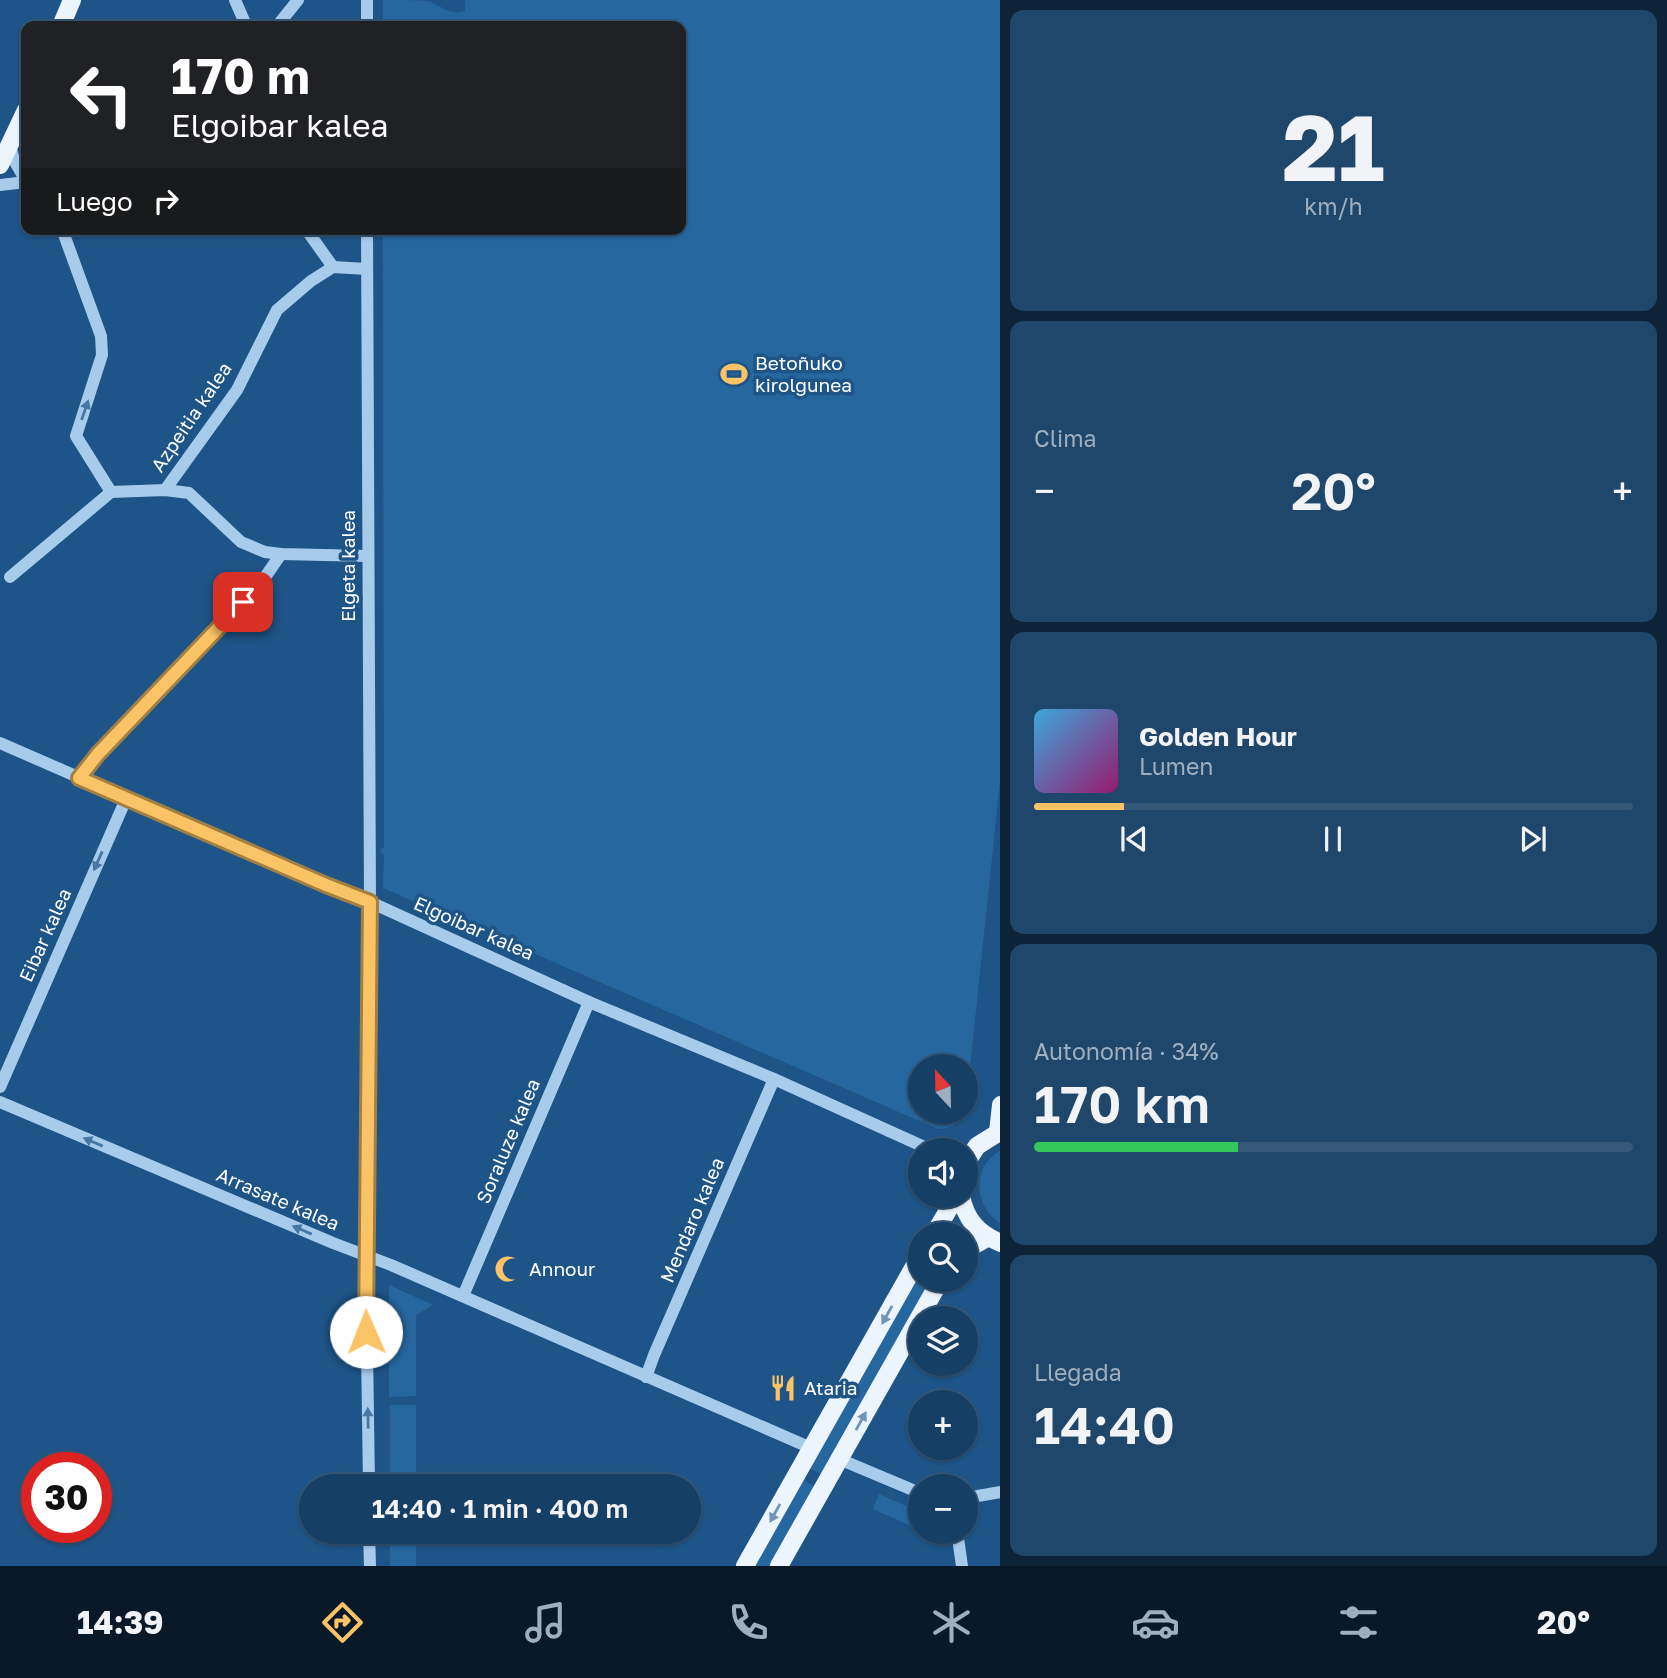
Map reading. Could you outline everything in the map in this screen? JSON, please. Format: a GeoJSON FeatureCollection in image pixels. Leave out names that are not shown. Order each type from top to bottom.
{"type":"FeatureCollection","features":[{"type":"Feature","properties":{"kind":"main road"},"geometry":{"type":"LineString","coordinates":[[63,21],[72,0]]}},
{"type":"Feature","properties":{"kind":"main road"},"geometry":{"type":"LineString","coordinates":[[0,166],[21,121]]}},
{"type":"Feature","properties":{"kind":"main road"},"geometry":{"type":"LineString","coordinates":[[978,1145],[999,1131],[1000,1105]]}},
{"type":"Feature","properties":{"kind":"main road"},"geometry":{"type":"LineString","coordinates":[[963,1208],[973,1225],[994,1240]]}},
{"type":"Feature","properties":{"kind":"main road"},"geometry":{"type":"LineString","coordinates":[[745,1566],[908,1277]]}},
{"type":"Feature","properties":{"kind":"main road"},"geometry":{"type":"LineString","coordinates":[[779,1566],[934,1292]]}},
{"type":"Feature","properties":{"kind":"street"},"geometry":{"type":"LineString","coordinates":[[235,0],[246,21]]}},
{"type":"Feature","properties":{"kind":"street"},"geometry":{"type":"LineString","coordinates":[[281,21],[298,0]]}},
{"type":"Feature","properties":{"kind":"street"},"geometry":{"type":"LineString","coordinates":[[367,0],[367,21]]}},
{"type":"Feature","properties":{"kind":"street"},"geometry":{"type":"LineString","coordinates":[[10,145],[21,172]]}},
{"type":"Feature","properties":{"kind":"street"},"geometry":{"type":"LineString","coordinates":[[0,185],[21,182]]}},
{"type":"Feature","properties":{"kind":"street"},"geometry":{"type":"LineString","coordinates":[[64,235],[94,313],[102,355],[76,436],[111,492]]}},
{"type":"Feature","properties":{"kind":"street"},"geometry":{"type":"LineString","coordinates":[[310,235],[333,267],[367,268]]}},
{"type":"Feature","properties":{"kind":"street","name":"Elgeta kalea"},"geometry":{"type":"LineString","coordinates":[[367,235],[370,902],[366,1256],[369,1474]]}},
{"type":"Feature","properties":{"kind":"street","name":"Azpeitia kalea"},"geometry":{"type":"LineString","coordinates":[[165,490],[237,390],[277,310],[311,281],[333,267]]}},
{"type":"Feature","properties":{"kind":"street"},"geometry":{"type":"LineString","coordinates":[[10,578],[111,492],[165,490],[189,493],[242,542],[265,552],[367,556]]}},
{"type":"Feature","properties":{"kind":"street"},"geometry":{"type":"LineString","coordinates":[[79,778],[98,754],[261,583],[281,554]]}},
{"type":"Feature","properties":{"kind":"street","name":"Elgoibar kalea"},"geometry":{"type":"LineString","coordinates":[[0,743],[370,902],[589,1002],[774,1079],[908,1140]]}},
{"type":"Feature","properties":{"kind":"street","name":"Eibar kalea"},"geometry":{"type":"LineString","coordinates":[[0,1087],[125,799]]}},
{"type":"Feature","properties":{"kind":"street","name":"Soraluze kalea"},"geometry":{"type":"LineString","coordinates":[[463,1296],[589,1002]]}},
{"type":"Feature","properties":{"kind":"street","name":"Mendaro kalea"},"geometry":{"type":"LineString","coordinates":[[646,1377],[774,1079]]}},
{"type":"Feature","properties":{"kind":"street","name":"Arrasate kalea"},"geometry":{"type":"LineString","coordinates":[[0,1102],[463,1296],[811,1448]]}},
{"type":"Feature","properties":{"kind":"street"},"geometry":{"type":"LineString","coordinates":[[839,1459],[908,1488]]}},
{"type":"Feature","properties":{"kind":"street"},"geometry":{"type":"LineString","coordinates":[[978,1496],[1000,1492]]}},
{"type":"Feature","properties":{"kind":"street"},"geometry":{"type":"LineString","coordinates":[[369,1544],[370,1566]]}},
{"type":"Feature","properties":{"kind":"street"},"geometry":{"type":"LineString","coordinates":[[959,1544],[962,1566]]}},
{"type":"Feature","properties":{"kind":"shaded area"},"geometry":{"type":"Polygon","coordinates":[[[383,0],[428,1],[446,10],[459,12],[465,11],[465,0],[1000,0],[1000,782],[971,1054],[908,1054],[908,1116],[383,888],[384,855],[380,851],[384,847],[383,235],[686,235],[686,21],[383,21],[383,0]]]}},
{"type":"Feature","properties":{"kind":"shaded area"},"geometry":{"type":"Polygon","coordinates":[[[926,1124],[954,1124],[943,1129],[926,1124]]]}},
{"type":"Feature","properties":{"kind":"shaded area"},"geometry":{"type":"Polygon","coordinates":[[[1000,1151],[1000,1223],[985,1207],[979,1187],[984,1166],[1000,1151]]]}},
{"type":"Feature","properties":{"kind":"shaded area"},"geometry":{"type":"Polygon","coordinates":[[[389,1285],[433,1305],[416,1315],[416,1396],[389,1397],[389,1285]]]}},
{"type":"Feature","properties":{"kind":"shaded area"},"geometry":{"type":"Polygon","coordinates":[[[909,1292],[926,1292],[918,1306],[908,1306],[908,1324],[822,1475],[809,1468],[909,1292]]]}},
{"type":"Feature","properties":{"kind":"shaded area"},"geometry":{"type":"Polygon","coordinates":[[[390,1405],[416,1405],[416,1474],[390,1474],[390,1405]]]}},
{"type":"Feature","properties":{"kind":"shaded area"},"geometry":{"type":"Polygon","coordinates":[[[804,1480],[815,1487],[770,1566],[755,1566],[804,1480]]]}},
{"type":"Feature","properties":{"kind":"shaded area"},"geometry":{"type":"Polygon","coordinates":[[[879,1494],[908,1507],[908,1525],[873,1509],[879,1494]]]}},
{"type":"Feature","properties":{"kind":"shaded area"},"geometry":{"type":"Polygon","coordinates":[[[390,1544],[416,1544],[416,1566],[390,1566],[390,1544]]]}},
{"type":"Feature","properties":{"kind":"place","name":"Betoñuko kirolgunea"},"geometry":{"type":"Point","coordinates":[734,374]}},
{"type":"Feature","properties":{"kind":"place","name":"Annour"},"geometry":{"type":"Point","coordinates":[508,1269]}},
{"type":"Feature","properties":{"kind":"place","name":"Ataria"},"geometry":{"type":"Point","coordinates":[783,1388]}},
{"type":"Feature","properties":{"kind":"route"},"geometry":{"type":"LineString","coordinates":[[243,602],[98,754],[79,778],[370,902],[366,1332]]}}]}
